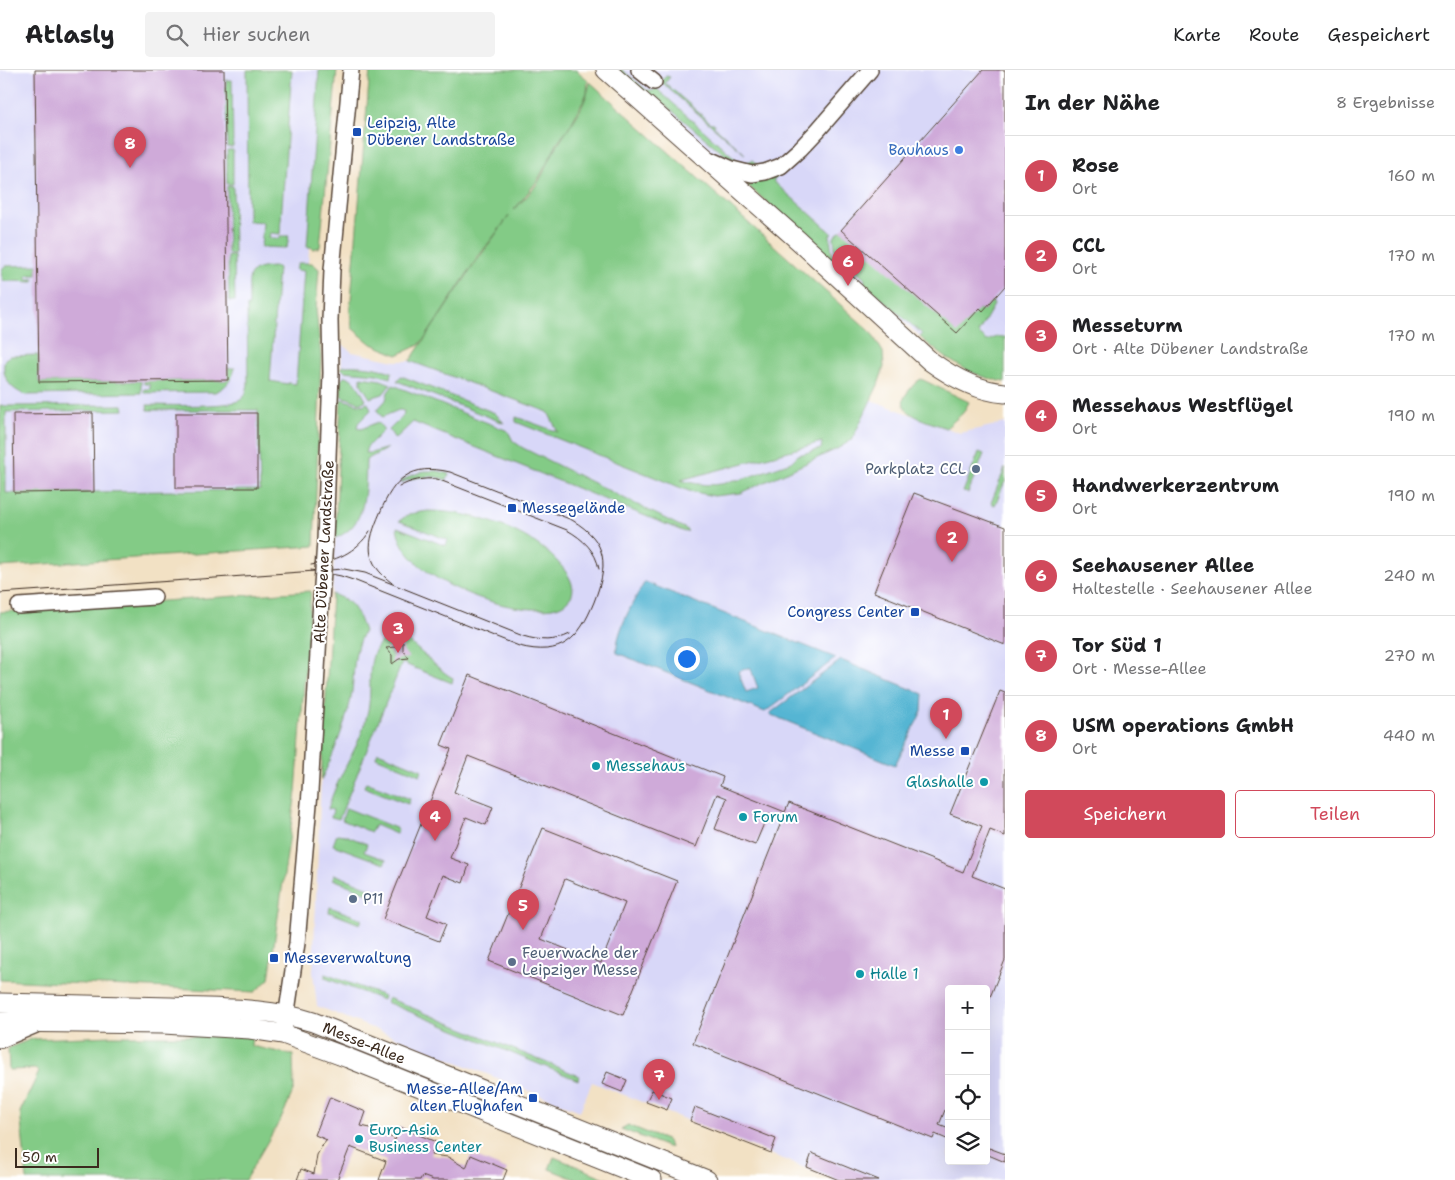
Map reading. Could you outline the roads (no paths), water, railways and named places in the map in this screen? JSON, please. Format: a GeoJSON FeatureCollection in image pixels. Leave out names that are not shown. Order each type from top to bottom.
{"type":"FeatureCollection","features":[{"type":"Feature","properties":{"kind":"highway"},"geometry":{"type":"LineString","coordinates":[[0,1037],[33,1023]]}},
{"type":"Feature","properties":{"kind":"main road"},"geometry":{"type":"LineString","coordinates":[[606,70],[799,241],[930,361],[950,375],[966,383],[1005,393]]}},
{"type":"Feature","properties":{"kind":"main road","name":"Messe-Allee"},"geometry":{"type":"LineString","coordinates":[[0,1003],[214,1008],[260,1010],[287,1014],[314,1022],[677,1174],[707,1180]]}},
{"type":"Feature","properties":{"kind":"main road","name":"Messe-Allee"},"geometry":{"type":"LineString","coordinates":[[0,1022],[163,1024],[244,1029],[283,1034],[348,1058],[652,1180]]}},
{"type":"Feature","properties":{"kind":"street","name":"Alte Dübener Landstraße"},"geometry":{"type":"LineString","coordinates":[[283,1034],[297,943],[310,792],[327,510],[332,270],[351,70]]}},
{"type":"Feature","properties":{"kind":"street"},"geometry":{"type":"LineString","coordinates":[[640,70],[654,82]]}},
{"type":"Feature","properties":{"kind":"street"},"geometry":{"type":"LineString","coordinates":[[702,156],[742,172],[758,174],[781,166],[800,149],[870,70]]}},
{"type":"Feature","properties":{"kind":"street"},"geometry":{"type":"LineString","coordinates":[[18,606],[154,597]]}},
{"type":"Feature","properties":{"kind":"water"},"geometry":{"type":"Polygon","coordinates":[[[645,582],[836,658],[765,712],[617,653],[622,627],[645,582]],[[750,667],[738,672],[746,692],[758,688],[750,667]]]}},
{"type":"Feature","properties":{"kind":"water"},"geometry":{"type":"Polygon","coordinates":[[[841,660],[923,694],[922,711],[895,765],[769,714],[841,660]]]}},
{"type":"Feature","properties":{"kind":"tram line"},"geometry":{"type":"LineString","coordinates":[[311,570],[356,581],[519,646],[547,649],[558,647],[567,642],[582,626],[599,589],[602,577],[602,556],[599,546],[593,537],[572,520],[450,472],[425,470],[414,472],[398,482],[385,501],[372,534],[370,543],[372,559],[376,567],[392,583]]}},
{"type":"Feature","properties":{"kind":"tram line"},"geometry":{"type":"LineString","coordinates":[[399,487],[417,480],[437,479],[567,530],[588,546],[595,557],[599,569]]}},
{"type":"Feature","properties":{"kind":"tram line"},"geometry":{"type":"LineString","coordinates":[[311,565],[344,555],[358,545],[370,531]]}},
{"type":"Feature","properties":{"kind":"tram line"},"geometry":{"type":"LineString","coordinates":[[0,593],[344,569],[365,573],[523,636],[547,640],[570,634]]}},
{"type":"Feature","properties":{"kind":"place","name":"Leipzig, Alte Dübener Landstraße"},"geometry":{"type":"Point","coordinates":[357,132]}},
{"type":"Feature","properties":{"kind":"place","name":"Bauhaus"},"geometry":{"type":"Point","coordinates":[959,150]}},
{"type":"Feature","properties":{"kind":"place","name":"USM operations GmbH"},"geometry":{"type":"Point","coordinates":[130,168]}},
{"type":"Feature","properties":{"kind":"place","name":"Seehausener Allee"},"geometry":{"type":"Point","coordinates":[848,286]}},
{"type":"Feature","properties":{"kind":"place","name":"Parkplatz CCL"},"geometry":{"type":"Point","coordinates":[976,469]}},
{"type":"Feature","properties":{"kind":"place","name":"Messegelände"},"geometry":{"type":"Point","coordinates":[512,508]}},
{"type":"Feature","properties":{"kind":"place","name":"CCL"},"geometry":{"type":"Point","coordinates":[952,562]}},
{"type":"Feature","properties":{"kind":"place","name":"Congress Center"},"geometry":{"type":"Point","coordinates":[915,612]}},
{"type":"Feature","properties":{"kind":"place","name":"Messeturm"},"geometry":{"type":"Point","coordinates":[398,653]}},
{"type":"Feature","properties":{"kind":"place","name":"Rose"},"geometry":{"type":"Point","coordinates":[946,739]}},
{"type":"Feature","properties":{"kind":"place","name":"Messe"},"geometry":{"type":"Point","coordinates":[965,751]}},
{"type":"Feature","properties":{"kind":"place","name":"Messehaus"},"geometry":{"type":"Point","coordinates":[596,766]}},
{"type":"Feature","properties":{"kind":"place","name":"Glashalle"},"geometry":{"type":"Point","coordinates":[984,782]}},
{"type":"Feature","properties":{"kind":"place","name":"Forum"},"geometry":{"type":"Point","coordinates":[743,817]}},
{"type":"Feature","properties":{"kind":"place","name":"Messehaus Westflügel"},"geometry":{"type":"Point","coordinates":[435,841]}},
{"type":"Feature","properties":{"kind":"place","name":"P11"},"geometry":{"type":"Point","coordinates":[353,899]}},
{"type":"Feature","properties":{"kind":"place","name":"Handwerkerzentrum"},"geometry":{"type":"Point","coordinates":[523,930]}},
{"type":"Feature","properties":{"kind":"place","name":"Messeverwaltung"},"geometry":{"type":"Point","coordinates":[274,958]}},
{"type":"Feature","properties":{"kind":"place","name":"Feuerwache der Leipziger Messe"},"geometry":{"type":"Point","coordinates":[512,962]}},
{"type":"Feature","properties":{"kind":"place","name":"Halle 1"},"geometry":{"type":"Point","coordinates":[860,974]}},
{"type":"Feature","properties":{"kind":"place","name":"Messe-Allee/Am alten Flughafen"},"geometry":{"type":"Point","coordinates":[533,1098]}},
{"type":"Feature","properties":{"kind":"place","name":"Tor Süd 1"},"geometry":{"type":"Point","coordinates":[659,1100]}},
{"type":"Feature","properties":{"kind":"place","name":"Euro-Asia Business Center"},"geometry":{"type":"Point","coordinates":[359,1139]}}]}
